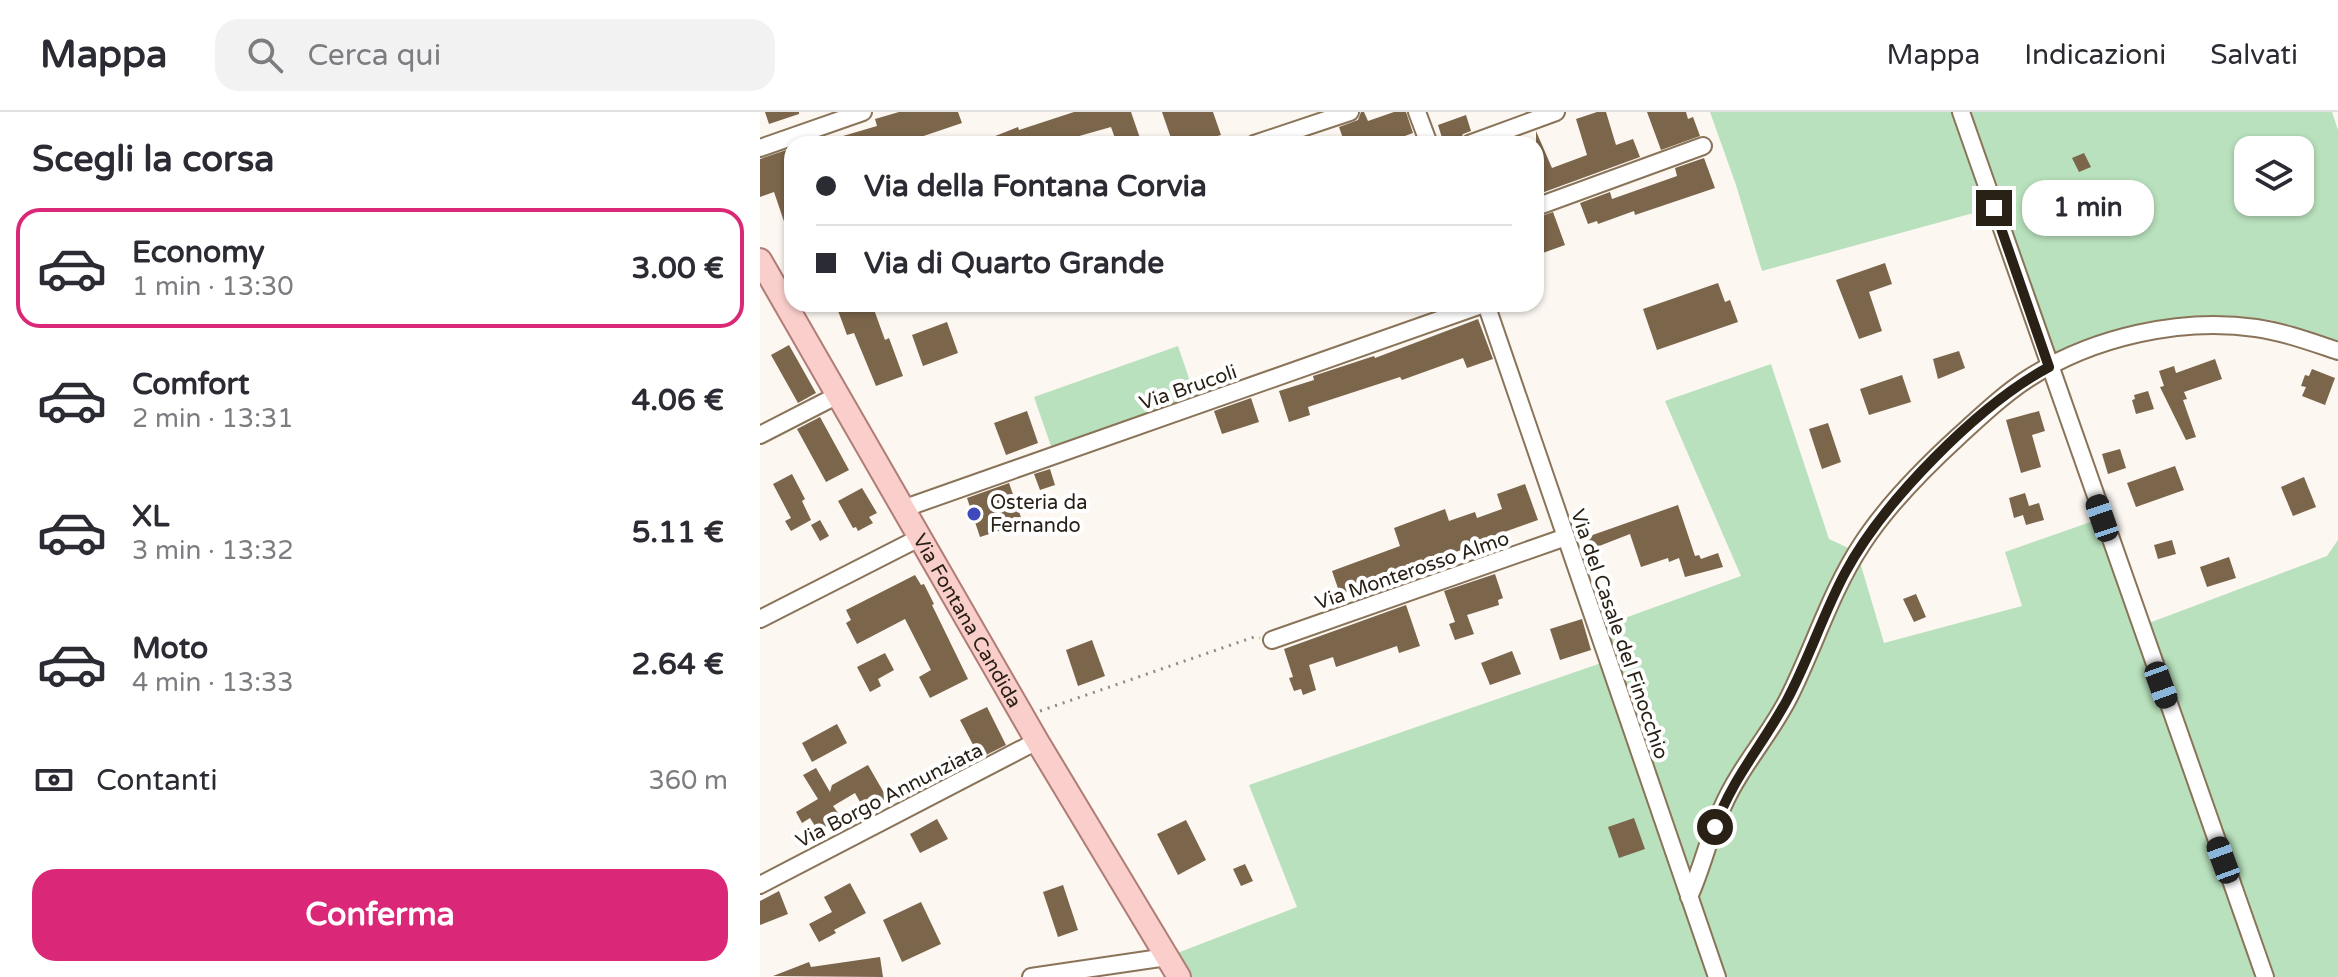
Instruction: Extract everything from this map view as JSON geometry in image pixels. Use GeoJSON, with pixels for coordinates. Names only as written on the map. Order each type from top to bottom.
{"type":"FeatureCollection","features":[{"type":"Feature","properties":{"kind":"main road","name":"Via Fontana Candida"},"geometry":{"type":"LineString","coordinates":[[760,260],[784,294]]}},
{"type":"Feature","properties":{"kind":"main road","name":"Via Fontana Candida"},"geometry":{"type":"LineString","coordinates":[[795,312],[1037,741],[1179,977]]}},
{"type":"Feature","properties":{"kind":"street"},"geometry":{"type":"LineString","coordinates":[[794,136],[863,112]]}},
{"type":"Feature","properties":{"kind":"street"},"geometry":{"type":"LineString","coordinates":[[1278,136],[1350,112]]}},
{"type":"Feature","properties":{"kind":"street"},"geometry":{"type":"LineString","coordinates":[[1417,112],[1426,136]]}},
{"type":"Feature","properties":{"kind":"street"},"geometry":{"type":"LineString","coordinates":[[1491,136],[1556,112]]}},
{"type":"Feature","properties":{"kind":"street"},"geometry":{"type":"LineString","coordinates":[[1961,112],[2265,977]]}},
{"type":"Feature","properties":{"kind":"street"},"geometry":{"type":"LineString","coordinates":[[760,148],[784,140]]}},
{"type":"Feature","properties":{"kind":"street"},"geometry":{"type":"LineString","coordinates":[[1544,204],[1703,146]]}},
{"type":"Feature","properties":{"kind":"street","name":"Via Brucoli"},"geometry":{"type":"LineString","coordinates":[[905,508],[1462,312]]}},
{"type":"Feature","properties":{"kind":"street","name":"Via del Casale del Finocchio"},"geometry":{"type":"LineString","coordinates":[[1488,312],[1717,977]]}},
{"type":"Feature","properties":{"kind":"street"},"geometry":{"type":"LineString","coordinates":[[1689,897],[1726,798],[1786,702],[1842,580],[1869,534],[1912,482],[2000,400],[2049,367],[2131,336],[2163,330],[2206,326],[2262,329],[2338,351]]}},
{"type":"Feature","properties":{"kind":"street"},"geometry":{"type":"LineString","coordinates":[[760,435],[840,394]]}},
{"type":"Feature","properties":{"kind":"street"},"geometry":{"type":"LineString","coordinates":[[760,619],[921,537]]}},
{"type":"Feature","properties":{"kind":"street","name":"Via Monterosso Almo"},"geometry":{"type":"LineString","coordinates":[[1272,640],[1566,537]]}},
{"type":"Feature","properties":{"kind":"street","name":"Via Borgo Annunziata"},"geometry":{"type":"LineString","coordinates":[[760,885],[1037,741]]}},
{"type":"Feature","properties":{"kind":"street"},"geometry":{"type":"LineString","coordinates":[[1031,977],[1167,957]]}},
{"type":"Feature","properties":{"kind":"path"},"geometry":{"type":"LineString","coordinates":[[1024,717],[1254,637],[1272,640]]}},
{"type":"Feature","properties":{"kind":"green space"},"geometry":{"type":"Polygon","coordinates":[[[1710,112],[1954,112],[1988,209],[1762,271],[1710,112]]]}},
{"type":"Feature","properties":{"kind":"green space"},"geometry":{"type":"Polygon","coordinates":[[[1968,112],[2332,112],[2338,130],[2338,342],[2272,320],[2233,317],[2143,323],[2060,355],[2053,354],[1968,112]]]}},
{"type":"Feature","properties":{"kind":"green space"},"geometry":{"type":"Polygon","coordinates":[[[1178,346],[1196,399],[1052,449],[1034,397],[1178,346]]]}},
{"type":"Feature","properties":{"kind":"green space"},"geometry":{"type":"Polygon","coordinates":[[[1771,364],[1829,539],[1857,552],[1884,643],[2022,606],[2005,552],[2102,518],[2141,626],[2327,556],[2338,540],[2338,977],[1179,977],[1167,957],[1297,907],[1249,785],[1607,661],[1597,628],[1741,576],[1665,401],[1771,364]]]}},
{"type":"Feature","properties":{"kind":"building"},"geometry":{"type":"Polygon","coordinates":[[[765,112],[799,112],[799,114],[769,124],[765,112]]]}},
{"type":"Feature","properties":{"kind":"building"},"geometry":{"type":"Polygon","coordinates":[[[899,112],[958,112],[962,123],[924,136],[843,136],[877,126],[875,119],[899,112]]]}},
{"type":"Feature","properties":{"kind":"building"},"geometry":{"type":"Polygon","coordinates":[[[1074,112],[1131,112],[1139,136],[1114,136],[1111,127],[1079,136],[995,136],[1018,127],[1019,130],[1074,112]]]}},
{"type":"Feature","properties":{"kind":"building"},"geometry":{"type":"Polygon","coordinates":[[[1162,112],[1213,112],[1221,135],[1217,136],[1170,136],[1162,112]]]}},
{"type":"Feature","properties":{"kind":"building"},"geometry":{"type":"Polygon","coordinates":[[[1361,112],[1368,121],[1394,112],[1406,112],[1413,133],[1405,136],[1342,136],[1339,127],[1358,120],[1361,112]]]}},
{"type":"Feature","properties":{"kind":"building"},"geometry":{"type":"Polygon","coordinates":[[[1606,112],[1616,145],[1633,139],[1640,157],[1544,192],[1544,150],[1552,168],[1587,155],[1576,119],[1606,112]]]}},
{"type":"Feature","properties":{"kind":"building"},"geometry":{"type":"Polygon","coordinates":[[[1647,112],[1686,112],[1688,119],[1693,117],[1700,136],[1661,150],[1647,112]]]}},
{"type":"Feature","properties":{"kind":"building"},"geometry":{"type":"Polygon","coordinates":[[[1466,115],[1471,131],[1462,136],[1441,136],[1438,125],[1466,115]]]}},
{"type":"Feature","properties":{"kind":"building"},"geometry":{"type":"Polygon","coordinates":[[[784,151],[784,221],[774,192],[760,197],[760,159],[784,151]]]}},
{"type":"Feature","properties":{"kind":"building"},"geometry":{"type":"Polygon","coordinates":[[[2084,153],[2091,167],[2079,172],[2072,158],[2084,153]]]}},
{"type":"Feature","properties":{"kind":"building"},"geometry":{"type":"Polygon","coordinates":[[[1704,158],[1715,188],[1635,215],[1634,211],[1598,224],[1597,221],[1588,224],[1580,203],[1610,192],[1612,199],[1677,176],[1675,168],[1704,158]]]}},
{"type":"Feature","properties":{"kind":"building"},"geometry":{"type":"Polygon","coordinates":[[[1553,212],[1565,245],[1544,253],[1544,215],[1553,212]]]}},
{"type":"Feature","properties":{"kind":"building"},"geometry":{"type":"Polygon","coordinates":[[[1885,263],[1892,284],[1869,292],[1882,331],[1859,339],[1836,280],[1885,263]]]}},
{"type":"Feature","properties":{"kind":"building"},"geometry":{"type":"Polygon","coordinates":[[[1718,283],[1725,302],[1730,300],[1738,322],[1657,350],[1643,309],[1718,283]]]}},
{"type":"Feature","properties":{"kind":"building"},"geometry":{"type":"Polygon","coordinates":[[[838,312],[875,312],[885,340],[889,338],[903,376],[876,386],[854,333],[847,335],[838,312]]]}},
{"type":"Feature","properties":{"kind":"building"},"geometry":{"type":"Polygon","coordinates":[[[1478,319],[1493,359],[1467,368],[1463,358],[1402,380],[1400,377],[1308,407],[1310,415],[1289,422],[1279,391],[1314,380],[1313,376],[1375,358],[1478,319]]]}},
{"type":"Feature","properties":{"kind":"building"},"geometry":{"type":"Polygon","coordinates":[[[947,322],[958,353],[923,366],[912,335],[947,322]]]}},
{"type":"Feature","properties":{"kind":"building"},"geometry":{"type":"Polygon","coordinates":[[[789,345],[816,393],[798,403],[771,355],[789,345]]]}},
{"type":"Feature","properties":{"kind":"building"},"geometry":{"type":"Polygon","coordinates":[[[1959,351],[1965,368],[1938,379],[1933,359],[1959,351]]]}},
{"type":"Feature","properties":{"kind":"building"},"geometry":{"type":"Polygon","coordinates":[[[2215,359],[2222,379],[2184,392],[2187,399],[2183,400],[2196,437],[2186,440],[2160,387],[2164,386],[2159,371],[2174,366],[2176,373],[2215,359]]]}},
{"type":"Feature","properties":{"kind":"building"},"geometry":{"type":"Polygon","coordinates":[[[2312,369],[2335,378],[2325,405],[2302,396],[2306,387],[2301,386],[2305,375],[2309,376],[2312,369]]]}},
{"type":"Feature","properties":{"kind":"building"},"geometry":{"type":"Polygon","coordinates":[[[1902,375],[1911,402],[1869,415],[1860,389],[1902,375]]]}},
{"type":"Feature","properties":{"kind":"building"},"geometry":{"type":"Polygon","coordinates":[[[2148,391],[2154,409],[2136,414],[2132,400],[2135,399],[2134,395],[2148,391]]]}},
{"type":"Feature","properties":{"kind":"building"},"geometry":{"type":"Polygon","coordinates":[[[1251,398],[1259,422],[1222,434],[1214,411],[1251,398]]]}},
{"type":"Feature","properties":{"kind":"building"},"geometry":{"type":"Polygon","coordinates":[[[1027,411],[1038,443],[1006,455],[994,423],[1027,411]]]}},
{"type":"Feature","properties":{"kind":"building"},"geometry":{"type":"Polygon","coordinates":[[[2039,411],[2045,431],[2032,435],[2041,467],[2021,473],[2006,420],[2039,411]]]}},
{"type":"Feature","properties":{"kind":"building"},"geometry":{"type":"Polygon","coordinates":[[[820,417],[849,470],[826,482],[797,429],[820,417]]]}},
{"type":"Feature","properties":{"kind":"building"},"geometry":{"type":"Polygon","coordinates":[[[1828,423],[1841,462],[1822,469],[1809,429],[1828,423]]]}},
{"type":"Feature","properties":{"kind":"building"},"geometry":{"type":"Polygon","coordinates":[[[2120,449],[2126,468],[2108,474],[2102,454],[2120,449]]]}},
{"type":"Feature","properties":{"kind":"building"},"geometry":{"type":"Polygon","coordinates":[[[2175,466],[2184,490],[2136,507],[2127,483],[2175,466]]]}},
{"type":"Feature","properties":{"kind":"building"},"geometry":{"type":"Polygon","coordinates":[[[1050,469],[1055,485],[1040,490],[1034,474],[1050,469]]]}},
{"type":"Feature","properties":{"kind":"building"},"geometry":{"type":"Polygon","coordinates":[[[792,474],[805,499],[802,501],[811,520],[791,531],[785,521],[791,518],[773,484],[792,474]]]}},
{"type":"Feature","properties":{"kind":"building"},"geometry":{"type":"Polygon","coordinates":[[[2304,477],[2316,507],[2293,516],[2281,487],[2304,477]]]}},
{"type":"Feature","properties":{"kind":"building"},"geometry":{"type":"Polygon","coordinates":[[[1009,483],[1023,523],[980,537],[967,498],[1009,483]]]}},
{"type":"Feature","properties":{"kind":"building"},"geometry":{"type":"Polygon","coordinates":[[[1525,484],[1538,520],[1493,536],[1494,541],[1475,545],[1340,594],[1332,571],[1400,546],[1394,528],[1445,509],[1449,521],[1475,512],[1477,518],[1502,509],[1497,494],[1525,484]]]}},
{"type":"Feature","properties":{"kind":"building"},"geometry":{"type":"Polygon","coordinates":[[[862,488],[877,513],[869,517],[873,523],[858,531],[856,527],[853,528],[838,501],[862,488]]]}},
{"type":"Feature","properties":{"kind":"building"},"geometry":{"type":"Polygon","coordinates":[[[2025,493],[2029,506],[2039,503],[2044,520],[2026,525],[2023,515],[2014,518],[2009,498],[2025,493]]]}},
{"type":"Feature","properties":{"kind":"building"},"geometry":{"type":"Polygon","coordinates":[[[1678,505],[1695,556],[1699,555],[1701,559],[1718,553],[1723,567],[1685,577],[1679,558],[1669,562],[1668,558],[1641,567],[1630,534],[1589,550],[1584,538],[1678,505]]]}},
{"type":"Feature","properties":{"kind":"building"},"geometry":{"type":"Polygon","coordinates":[[[820,520],[829,536],[820,541],[811,525],[820,520]]]}},
{"type":"Feature","properties":{"kind":"building"},"geometry":{"type":"Polygon","coordinates":[[[2172,540],[2176,554],[2158,559],[2154,545],[2172,540]]]}},
{"type":"Feature","properties":{"kind":"building"},"geometry":{"type":"Polygon","coordinates":[[[2229,557],[2236,578],[2207,587],[2200,567],[2229,557]]]}},
{"type":"Feature","properties":{"kind":"building"},"geometry":{"type":"Polygon","coordinates":[[[1495,574],[1503,598],[1498,600],[1499,605],[1467,615],[1474,634],[1455,640],[1449,624],[1455,622],[1444,591],[1495,574]]]}},
{"type":"Feature","properties":{"kind":"building"},"geometry":{"type":"Polygon","coordinates":[[[915,575],[921,585],[924,584],[968,679],[930,698],[919,677],[931,670],[905,619],[857,644],[846,623],[851,620],[846,610],[915,575]]]}},
{"type":"Feature","properties":{"kind":"building"},"geometry":{"type":"Polygon","coordinates":[[[1916,594],[1926,617],[1914,622],[1903,599],[1916,594]]]}},
{"type":"Feature","properties":{"kind":"building"},"geometry":{"type":"Polygon","coordinates":[[[1406,605],[1420,646],[1399,653],[1397,646],[1336,667],[1333,657],[1309,665],[1316,690],[1303,695],[1301,689],[1294,691],[1284,649],[1406,605]]]}},
{"type":"Feature","properties":{"kind":"building"},"geometry":{"type":"Polygon","coordinates":[[[1582,619],[1591,650],[1560,660],[1550,629],[1582,619]]]}},
{"type":"Feature","properties":{"kind":"building"},"geometry":{"type":"Polygon","coordinates":[[[1092,640],[1105,676],[1078,686],[1066,650],[1092,640]]]}},
{"type":"Feature","properties":{"kind":"building"},"geometry":{"type":"Polygon","coordinates":[[[1512,651],[1521,674],[1490,685],[1481,663],[1512,651]]]}},
{"type":"Feature","properties":{"kind":"building"},"geometry":{"type":"Polygon","coordinates":[[[885,653],[894,670],[878,679],[881,686],[870,692],[857,667],[885,653]]]}},
{"type":"Feature","properties":{"kind":"building"},"geometry":{"type":"Polygon","coordinates":[[[987,707],[1006,745],[980,758],[960,720],[987,707]]]}},
{"type":"Feature","properties":{"kind":"building"},"geometry":{"type":"Polygon","coordinates":[[[837,724],[847,743],[812,762],[802,743],[837,724]]]}},
{"type":"Feature","properties":{"kind":"building"},"geometry":{"type":"Polygon","coordinates":[[[868,765],[887,798],[865,811],[855,793],[833,806],[841,817],[818,831],[810,818],[802,823],[796,812],[818,799],[803,775],[816,768],[830,792],[832,785],[868,765]]]}},
{"type":"Feature","properties":{"kind":"building"},"geometry":{"type":"Polygon","coordinates":[[[1634,818],[1645,849],[1619,858],[1608,827],[1634,818]]]}},
{"type":"Feature","properties":{"kind":"building"},"geometry":{"type":"Polygon","coordinates":[[[937,819],[948,839],[920,853],[910,834],[937,819]]]}},
{"type":"Feature","properties":{"kind":"building"},"geometry":{"type":"Polygon","coordinates":[[[1186,820],[1206,860],[1178,875],[1157,834],[1186,820]]]}},
{"type":"Feature","properties":{"kind":"building"},"geometry":{"type":"Polygon","coordinates":[[[1245,864],[1253,881],[1241,886],[1233,869],[1245,864]]]}},
{"type":"Feature","properties":{"kind":"building"},"geometry":{"type":"Polygon","coordinates":[[[850,883],[866,913],[819,942],[809,924],[832,912],[824,897],[850,883]]]}},
{"type":"Feature","properties":{"kind":"building"},"geometry":{"type":"Polygon","coordinates":[[[1063,885],[1078,930],[1058,937],[1043,892],[1063,885]]]}},
{"type":"Feature","properties":{"kind":"building"},"geometry":{"type":"Polygon","coordinates":[[[779,891],[788,914],[760,925],[760,901],[779,891]]]}},
{"type":"Feature","properties":{"kind":"building"},"geometry":{"type":"Polygon","coordinates":[[[921,902],[941,944],[902,962],[883,920],[921,902]]]}},
{"type":"Feature","properties":{"kind":"building"},"geometry":{"type":"Polygon","coordinates":[[[880,957],[883,977],[773,976],[809,962],[811,967],[880,957]]]}},
{"type":"Feature","properties":{"kind":"place","name":"Osteria da Fernando"},"geometry":{"type":"Point","coordinates":[974,514]}},
{"type":"Feature","properties":{"kind":"route"},"geometry":{"type":"LineString","coordinates":[[1715,827],[1726,798],[1786,702],[1842,580],[1869,534],[1931,462],[2000,400],[2049,367],[1994,208]]}}]}
